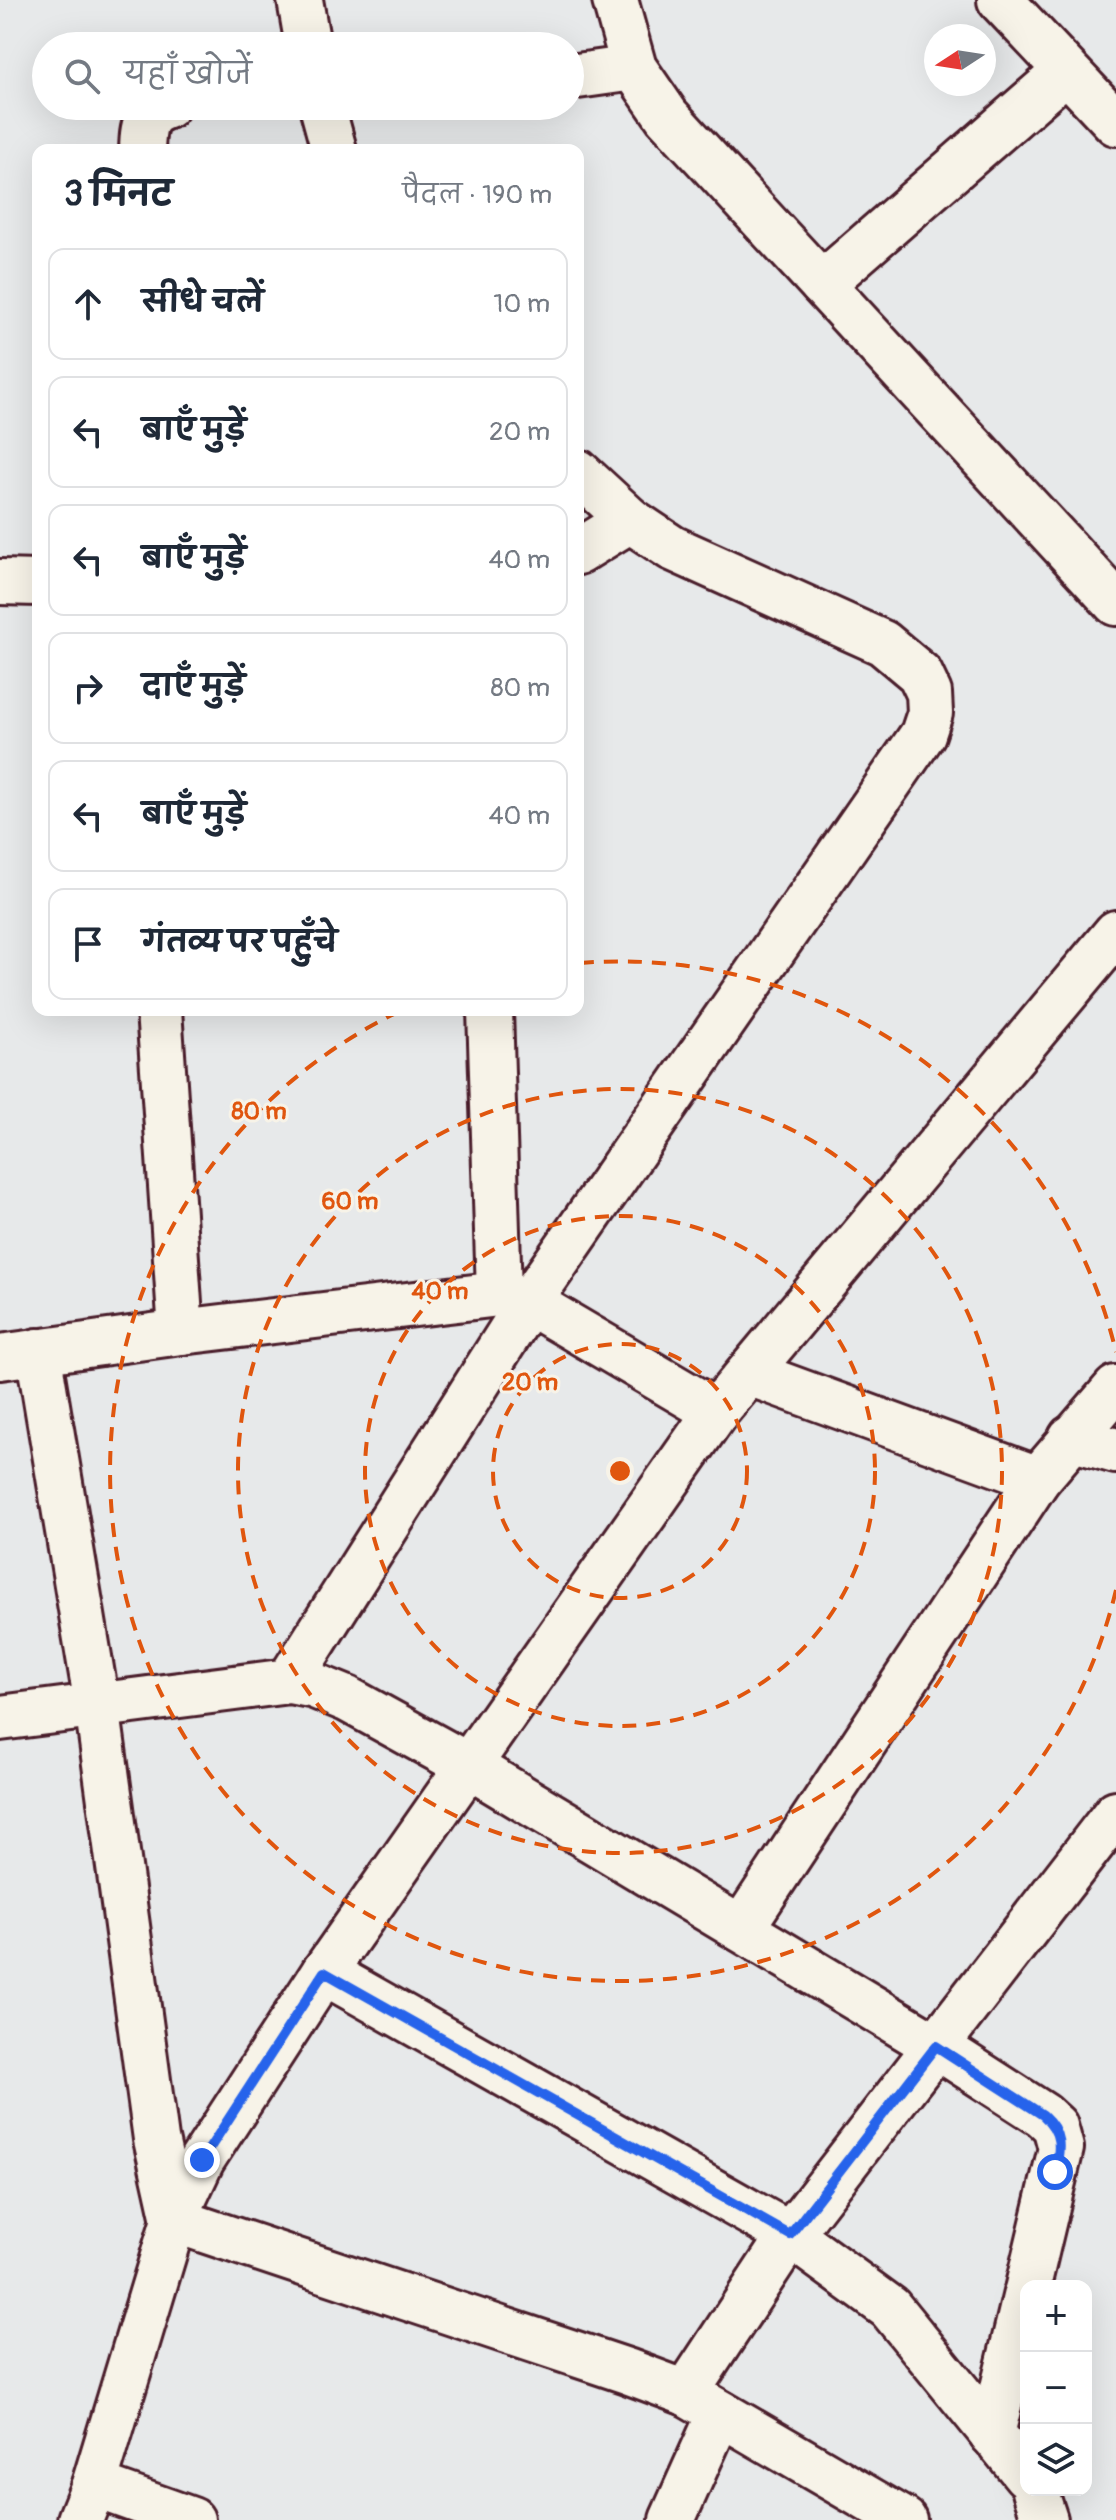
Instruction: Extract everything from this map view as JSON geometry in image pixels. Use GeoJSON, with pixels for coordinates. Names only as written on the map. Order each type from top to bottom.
{"type":"FeatureCollection","features":[{"type":"Feature","properties":{"kind":"street"},"geometry":{"type":"LineString","coordinates":[[300,0],[306,32]]}},
{"type":"Feature","properties":{"kind":"street"},"geometry":{"type":"LineString","coordinates":[[615,0],[634,68],[667,116],[1116,603]]}},
{"type":"Feature","properties":{"kind":"street"},"geometry":{"type":"LineString","coordinates":[[1000,0],[1116,123]]}},
{"type":"Feature","properties":{"kind":"street"},"geometry":{"type":"LineString","coordinates":[[584,75],[634,68]]}},
{"type":"Feature","properties":{"kind":"street"},"geometry":{"type":"LineString","coordinates":[[822,284],[1066,71]]}},
{"type":"Feature","properties":{"kind":"street"},"geometry":{"type":"LineString","coordinates":[[142,144],[148,120]]}},
{"type":"Feature","properties":{"kind":"street"},"geometry":{"type":"LineString","coordinates":[[326,120],[332,144]]}},
{"type":"Feature","properties":{"kind":"street"},"geometry":{"type":"LineString","coordinates":[[289,1681],[514,1298],[923,734],[930,713],[929,693],[920,674],[883,643],[672,548],[630,520],[584,478]]}},
{"type":"Feature","properties":{"kind":"street"},"geometry":{"type":"LineString","coordinates":[[584,548],[630,520]]}},
{"type":"Feature","properties":{"kind":"street"},"geometry":{"type":"LineString","coordinates":[[0,582],[32,583]]}},
{"type":"Feature","properties":{"kind":"street"},"geometry":{"type":"LineString","coordinates":[[192,2520],[87,2502],[174,2220],[202,2160],[324,1972],[716,1412],[1116,933]]}},
{"type":"Feature","properties":{"kind":"street"},"geometry":{"type":"LineString","coordinates":[[159,1016],[181,1332]]}},
{"type":"Feature","properties":{"kind":"street"},"geometry":{"type":"LineString","coordinates":[[490,1016],[514,1298]]}},
{"type":"Feature","properties":{"kind":"street"},"geometry":{"type":"LineString","coordinates":[[174,2220],[156,2139],[97,1705],[19,1354],[181,1332],[514,1298],[716,1412]]}},
{"type":"Feature","properties":{"kind":"street"},"geometry":{"type":"LineString","coordinates":[[749,1373],[1038,1479]]}},
{"type":"Feature","properties":{"kind":"street"},"geometry":{"type":"LineString","coordinates":[[741,1929],[1038,1479],[1116,1388]]}},
{"type":"Feature","properties":{"kind":"street"},"geometry":{"type":"LineString","coordinates":[[1071,1438],[1116,1451]]}},
{"type":"Feature","properties":{"kind":"street"},"geometry":{"type":"LineString","coordinates":[[0,1718],[289,1681],[315,1686],[347,1699],[469,1766],[936,2046],[1043,2115],[1055,2126],[1061,2148],[1029,2280]]}},
{"type":"Feature","properties":{"kind":"street"},"geometry":{"type":"LineString","coordinates":[[672,2520],[703,2403],[790,2235],[1116,1813]]}},
{"type":"Feature","properties":{"kind":"street"},"geometry":{"type":"LineString","coordinates":[[324,1972],[790,2235],[890,2308],[1020,2468]]}},
{"type":"Feature","properties":{"kind":"street"},"geometry":{"type":"LineString","coordinates":[[174,2220],[627,2371],[703,2403],[904,2520]]}},
{"type":"Feature","properties":{"kind":"street"},"geometry":{"type":"LineString","coordinates":[[992,2434],[1020,2318]]}},
{"type":"Feature","properties":{"kind":"street"},"geometry":{"type":"LineString","coordinates":[[1037,2496],[1045,2520]]}},
{"type":"Feature","properties":{"kind":"route"},"geometry":{"type":"LineString","coordinates":[[202,2160],[324,1972],[790,2235],[936,2046],[1043,2115],[1055,2126],[1061,2148],[1055,2172]]}}]}
